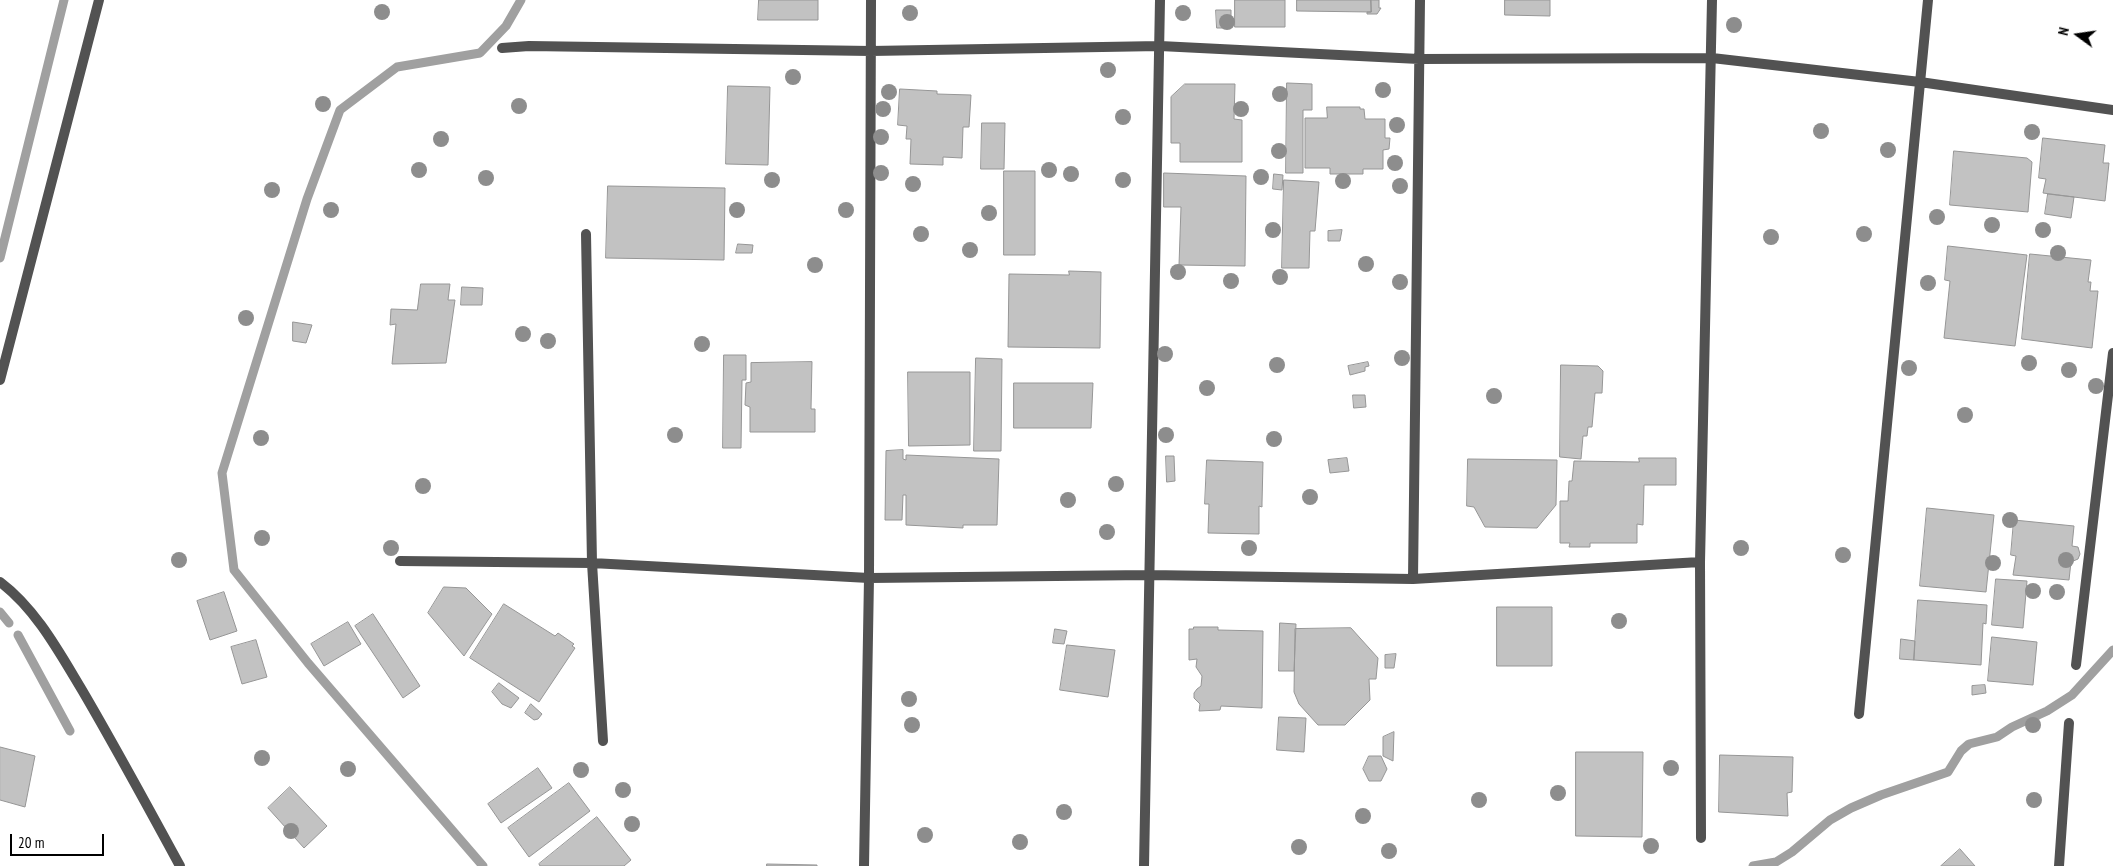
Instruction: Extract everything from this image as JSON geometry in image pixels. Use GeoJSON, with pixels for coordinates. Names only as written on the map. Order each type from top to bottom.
{"type":"FeatureCollection","features":[{"type":"Feature","properties":{"kind":"street"},"geometry":{"type":"LineString","coordinates":[[0,380],[99,0]]}},
{"type":"Feature","properties":{"kind":"street"},"geometry":{"type":"LineString","coordinates":[[864,866],[869,578],[871,0]]}},
{"type":"Feature","properties":{"kind":"street"},"geometry":{"type":"LineString","coordinates":[[1144,866],[1160,0]]}},
{"type":"Feature","properties":{"kind":"street"},"geometry":{"type":"LineString","coordinates":[[1414,579],[1420,0]]}},
{"type":"Feature","properties":{"kind":"street"},"geometry":{"type":"LineString","coordinates":[[1701,838],[1700,562],[1712,0]]}},
{"type":"Feature","properties":{"kind":"street"},"geometry":{"type":"LineString","coordinates":[[1859,714],[1928,0]]}},
{"type":"Feature","properties":{"kind":"street"},"geometry":{"type":"LineString","coordinates":[[502,48],[529,46],[871,51],[1160,46],[1419,59],[1712,58],[1920,82],[2113,110]]}},
{"type":"Feature","properties":{"kind":"street"},"geometry":{"type":"LineString","coordinates":[[586,234],[592,564],[603,741]]}},
{"type":"Feature","properties":{"kind":"street"},"geometry":{"type":"LineString","coordinates":[[2076,665],[2113,353]]}},
{"type":"Feature","properties":{"kind":"street"},"geometry":{"type":"LineString","coordinates":[[400,561],[592,564],[869,578],[1149,575],[1414,579],[1700,562]]}},
{"type":"Feature","properties":{"kind":"street"},"geometry":{"type":"LineString","coordinates":[[0,582],[12,590],[53,641],[114,744],[180,866]]}},
{"type":"Feature","properties":{"kind":"street"},"geometry":{"type":"LineString","coordinates":[[2060,866],[2069,723]]}},
{"type":"Feature","properties":{"kind":"building"},"geometry":{"type":"Polygon","coordinates":[[[759,0],[818,0],[818,20],[758,20],[759,0]]]}},
{"type":"Feature","properties":{"kind":"building"},"geometry":{"type":"Polygon","coordinates":[[[1235,0],[1285,0],[1285,27],[1235,27],[1235,0]]]}},
{"type":"Feature","properties":{"kind":"building"},"geometry":{"type":"Polygon","coordinates":[[[1297,0],[1371,0],[1371,12],[1297,11],[1297,0]]]}},
{"type":"Feature","properties":{"kind":"building"},"geometry":{"type":"Polygon","coordinates":[[[1371,0],[1379,0],[1379,8],[1381,8],[1377,14],[1367,14],[1367,12],[1371,12],[1371,0]]]}},
{"type":"Feature","properties":{"kind":"building"},"geometry":{"type":"Polygon","coordinates":[[[1505,0],[1550,0],[1550,16],[1505,15],[1505,0]]]}},
{"type":"Feature","properties":{"kind":"building"},"geometry":{"type":"Polygon","coordinates":[[[1216,10],[1231,10],[1231,22],[1228,22],[1228,28],[1217,28],[1216,10]]]}},
{"type":"Feature","properties":{"kind":"building"},"geometry":{"type":"Polygon","coordinates":[[[1287,83],[1312,84],[1312,110],[1303,110],[1303,173],[1286,173],[1287,83]]]}},
{"type":"Feature","properties":{"kind":"building"},"geometry":{"type":"Polygon","coordinates":[[[1185,84],[1235,84],[1234,119],[1242,120],[1242,162],[1180,162],[1180,143],[1171,143],[1171,97],[1185,84]]]}},
{"type":"Feature","properties":{"kind":"building"},"geometry":{"type":"Polygon","coordinates":[[[728,86],[770,87],[768,165],[726,164],[728,86]]]}},
{"type":"Feature","properties":{"kind":"building"},"geometry":{"type":"Polygon","coordinates":[[[900,89],[937,91],[937,94],[971,95],[969,127],[963,127],[962,158],[943,157],[943,165],[910,164],[911,139],[906,139],[907,126],[898,125],[900,89]]]}},
{"type":"Feature","properties":{"kind":"building"},"geometry":{"type":"Polygon","coordinates":[[[1327,107],[1360,107],[1360,109],[1364,109],[1365,119],[1385,119],[1385,138],[1390,138],[1389,149],[1383,150],[1383,169],[1363,169],[1363,174],[1330,174],[1330,168],[1305,168],[1305,118],[1327,118],[1327,107]]]}},
{"type":"Feature","properties":{"kind":"building"},"geometry":{"type":"Polygon","coordinates":[[[982,123],[1005,123],[1004,169],[981,169],[982,123]]]}},
{"type":"Feature","properties":{"kind":"building"},"geometry":{"type":"Polygon","coordinates":[[[2043,138],[2105,145],[2103,163],[2109,163],[2105,201],[2043,193],[2046,179],[2039,178],[2043,138]]]}},
{"type":"Feature","properties":{"kind":"building"},"geometry":{"type":"Polygon","coordinates":[[[1954,151],[2027,158],[2032,162],[2028,212],[1950,205],[1954,151]]]}},
{"type":"Feature","properties":{"kind":"building"},"geometry":{"type":"Polygon","coordinates":[[[1004,171],[1035,171],[1035,255],[1004,255],[1004,171]]]}},
{"type":"Feature","properties":{"kind":"building"},"geometry":{"type":"Polygon","coordinates":[[[1164,173],[1246,176],[1245,266],[1179,265],[1181,207],[1164,207],[1164,173]]]}},
{"type":"Feature","properties":{"kind":"building"},"geometry":{"type":"Polygon","coordinates":[[[1274,174],[1283,175],[1282,190],[1273,189],[1274,174]]]}},
{"type":"Feature","properties":{"kind":"building"},"geometry":{"type":"Polygon","coordinates":[[[1284,180],[1319,182],[1315,231],[1310,231],[1309,268],[1282,268],[1284,180]]]}},
{"type":"Feature","properties":{"kind":"building"},"geometry":{"type":"Polygon","coordinates":[[[608,186],[725,188],[724,260],[606,258],[608,186]]]}},
{"type":"Feature","properties":{"kind":"building"},"geometry":{"type":"Polygon","coordinates":[[[2048,194],[2074,197],[2071,218],[2045,214],[2048,194]]]}},
{"type":"Feature","properties":{"kind":"building"},"geometry":{"type":"Polygon","coordinates":[[[1342,230],[1340,241],[1328,241],[1328,231],[1342,230]]]}},
{"type":"Feature","properties":{"kind":"building"},"geometry":{"type":"Polygon","coordinates":[[[738,244],[753,245],[752,253],[736,253],[738,244]]]}},
{"type":"Feature","properties":{"kind":"building"},"geometry":{"type":"Polygon","coordinates":[[[1948,246],[2027,255],[2015,346],[1944,338],[1950,281],[1945,280],[1948,246]]]}},
{"type":"Feature","properties":{"kind":"building"},"geometry":{"type":"Polygon","coordinates":[[[2030,254],[2091,260],[2088,282],[2091,282],[2090,291],[2098,291],[2092,348],[2022,339],[2030,254]]]}},
{"type":"Feature","properties":{"kind":"building"},"geometry":{"type":"Polygon","coordinates":[[[1069,271],[1101,272],[1100,348],[1008,347],[1009,274],[1069,275],[1069,271]]]}},
{"type":"Feature","properties":{"kind":"building"},"geometry":{"type":"Polygon","coordinates":[[[421,284],[450,284],[448,300],[455,300],[446,363],[392,364],[396,324],[390,325],[391,309],[417,310],[421,284]]]}},
{"type":"Feature","properties":{"kind":"building"},"geometry":{"type":"Polygon","coordinates":[[[462,287],[483,288],[482,305],[461,305],[462,287]]]}},
{"type":"Feature","properties":{"kind":"building"},"geometry":{"type":"Polygon","coordinates":[[[293,322],[312,325],[306,343],[293,341],[293,322]]]}},
{"type":"Feature","properties":{"kind":"building"},"geometry":{"type":"Polygon","coordinates":[[[724,355],[746,355],[746,380],[742,380],[741,448],[723,448],[724,355]]]}},
{"type":"Feature","properties":{"kind":"building"},"geometry":{"type":"Polygon","coordinates":[[[976,358],[1002,359],[1001,451],[974,451],[976,358]]]}},
{"type":"Feature","properties":{"kind":"building"},"geometry":{"type":"Polygon","coordinates":[[[812,362],[811,409],[815,409],[815,432],[750,432],[750,407],[745,405],[746,383],[751,382],[751,363],[812,362]]]}},
{"type":"Feature","properties":{"kind":"building"},"geometry":{"type":"Polygon","coordinates":[[[1368,362],[1369,366],[1365,367],[1365,371],[1350,375],[1348,366],[1368,362]]]}},
{"type":"Feature","properties":{"kind":"building"},"geometry":{"type":"Polygon","coordinates":[[[1561,365],[1598,366],[1603,371],[1602,393],[1595,393],[1592,427],[1588,427],[1587,436],[1583,436],[1581,459],[1560,457],[1561,365]]]}},
{"type":"Feature","properties":{"kind":"building"},"geometry":{"type":"Polygon","coordinates":[[[908,372],[970,372],[970,445],[909,446],[908,372]]]}},
{"type":"Feature","properties":{"kind":"building"},"geometry":{"type":"Polygon","coordinates":[[[1014,383],[1093,383],[1091,428],[1014,428],[1014,383]]]}},
{"type":"Feature","properties":{"kind":"building"},"geometry":{"type":"Polygon","coordinates":[[[1353,395],[1365,395],[1366,407],[1354,408],[1353,395]]]}},
{"type":"Feature","properties":{"kind":"building"},"geometry":{"type":"Polygon","coordinates":[[[903,450],[903,459],[906,460],[906,455],[999,459],[997,525],[963,525],[963,528],[906,525],[906,495],[903,495],[902,520],[885,520],[886,451],[903,450]]]}},
{"type":"Feature","properties":{"kind":"building"},"geometry":{"type":"Polygon","coordinates":[[[1166,456],[1174,456],[1175,481],[1167,482],[1166,456]]]}},
{"type":"Feature","properties":{"kind":"building"},"geometry":{"type":"Polygon","coordinates":[[[1347,458],[1349,471],[1330,473],[1328,460],[1347,458]]]}},
{"type":"Feature","properties":{"kind":"building"},"geometry":{"type":"Polygon","coordinates":[[[1639,458],[1676,458],[1676,485],[1644,485],[1643,525],[1637,524],[1637,543],[1590,543],[1590,547],[1569,547],[1570,543],[1560,543],[1560,501],[1568,501],[1569,481],[1572,481],[1574,461],[1639,462],[1639,458]]]}},
{"type":"Feature","properties":{"kind":"building"},"geometry":{"type":"Polygon","coordinates":[[[1468,459],[1557,460],[1556,505],[1537,528],[1485,527],[1474,507],[1467,506],[1468,459]]]}},
{"type":"Feature","properties":{"kind":"building"},"geometry":{"type":"Polygon","coordinates":[[[1207,460],[1263,462],[1262,507],[1259,506],[1259,534],[1208,533],[1209,504],[1205,504],[1207,460]]]}},
{"type":"Feature","properties":{"kind":"building"},"geometry":{"type":"Polygon","coordinates":[[[1927,508],[1994,515],[1986,592],[1920,586],[1927,508]]]}},
{"type":"Feature","properties":{"kind":"building"},"geometry":{"type":"Polygon","coordinates":[[[2014,520],[2074,526],[2072,546],[2078,547],[2080,554],[2078,559],[2071,562],[2069,580],[2013,575],[2016,556],[2011,555],[2014,520]]]}},
{"type":"Feature","properties":{"kind":"building"},"geometry":{"type":"Polygon","coordinates":[[[1996,579],[2027,581],[2023,628],[1992,625],[1996,579]]]}},
{"type":"Feature","properties":{"kind":"building"},"geometry":{"type":"Polygon","coordinates":[[[444,587],[466,588],[492,614],[464,656],[428,613],[444,587]]]}},
{"type":"Feature","properties":{"kind":"building"},"geometry":{"type":"Polygon","coordinates":[[[224,592],[237,631],[210,640],[197,601],[224,592]]]}},
{"type":"Feature","properties":{"kind":"building"},"geometry":{"type":"Polygon","coordinates":[[[1918,600],[1987,605],[1986,624],[1983,623],[1981,665],[1914,660],[1918,600]]]}},
{"type":"Feature","properties":{"kind":"building"},"geometry":{"type":"Polygon","coordinates":[[[504,604],[555,636],[558,633],[574,644],[572,646],[575,648],[539,702],[470,658],[504,604]]]}},
{"type":"Feature","properties":{"kind":"building"},"geometry":{"type":"Polygon","coordinates":[[[1497,607],[1552,607],[1552,666],[1497,666],[1497,607]]]}},
{"type":"Feature","properties":{"kind":"building"},"geometry":{"type":"Polygon","coordinates":[[[373,614],[420,686],[403,698],[355,626],[373,614]]]}},
{"type":"Feature","properties":{"kind":"building"},"geometry":{"type":"Polygon","coordinates":[[[348,622],[361,644],[324,666],[311,644],[348,622]]]}},
{"type":"Feature","properties":{"kind":"building"},"geometry":{"type":"Polygon","coordinates":[[[1280,623],[1296,624],[1294,671],[1279,671],[1280,623]]]}},
{"type":"Feature","properties":{"kind":"building"},"geometry":{"type":"Polygon","coordinates":[[[1194,627],[1218,627],[1218,630],[1263,631],[1262,708],[1221,706],[1220,710],[1199,711],[1200,704],[1194,698],[1194,693],[1201,686],[1202,676],[1196,667],[1197,659],[1189,660],[1189,629],[1194,627]]]}},
{"type":"Feature","properties":{"kind":"building"},"geometry":{"type":"Polygon","coordinates":[[[1351,628],[1378,658],[1376,679],[1369,679],[1370,700],[1345,725],[1318,725],[1299,704],[1294,692],[1295,629],[1351,628]]]}},
{"type":"Feature","properties":{"kind":"building"},"geometry":{"type":"Polygon","coordinates":[[[1055,629],[1067,631],[1064,644],[1053,643],[1055,629]]]}},
{"type":"Feature","properties":{"kind":"building"},"geometry":{"type":"Polygon","coordinates":[[[1992,637],[2037,642],[2033,685],[1988,681],[1992,637]]]}},
{"type":"Feature","properties":{"kind":"building"},"geometry":{"type":"Polygon","coordinates":[[[1901,639],[1915,641],[1914,660],[1900,659],[1901,639]]]}},
{"type":"Feature","properties":{"kind":"building"},"geometry":{"type":"Polygon","coordinates":[[[256,640],[267,677],[242,684],[231,647],[256,640]]]}},
{"type":"Feature","properties":{"kind":"building"},"geometry":{"type":"Polygon","coordinates":[[[1067,645],[1115,650],[1108,697],[1060,690],[1067,645]]]}},
{"type":"Feature","properties":{"kind":"building"},"geometry":{"type":"Polygon","coordinates":[[[1396,654],[1394,668],[1385,668],[1385,655],[1396,654]]]}},
{"type":"Feature","properties":{"kind":"building"},"geometry":{"type":"Polygon","coordinates":[[[499,683],[519,698],[511,708],[502,704],[492,692],[499,683]]]}},
{"type":"Feature","properties":{"kind":"building"},"geometry":{"type":"Polygon","coordinates":[[[1985,685],[1986,693],[1972,695],[1972,686],[1985,685]]]}},
{"type":"Feature","properties":{"kind":"building"},"geometry":{"type":"Polygon","coordinates":[[[531,704],[542,714],[538,719],[534,720],[525,713],[531,704]]]}},
{"type":"Feature","properties":{"kind":"building"},"geometry":{"type":"Polygon","coordinates":[[[1279,717],[1306,718],[1304,752],[1277,750],[1279,717]]]}},
{"type":"Feature","properties":{"kind":"building"},"geometry":{"type":"Polygon","coordinates":[[[1394,732],[1393,761],[1383,756],[1383,737],[1394,732]]]}},
{"type":"Feature","properties":{"kind":"building"},"geometry":{"type":"Polygon","coordinates":[[[0,747],[35,756],[25,807],[0,800],[0,747]]]}},
{"type":"Feature","properties":{"kind":"building"},"geometry":{"type":"Polygon","coordinates":[[[1576,752],[1643,752],[1642,837],[1576,836],[1576,752]]]}},
{"type":"Feature","properties":{"kind":"building"},"geometry":{"type":"Polygon","coordinates":[[[1720,755],[1793,757],[1792,792],[1787,793],[1788,816],[1719,812],[1720,755]]]}},
{"type":"Feature","properties":{"kind":"building"},"geometry":{"type":"Polygon","coordinates":[[[1369,756],[1381,756],[1387,769],[1381,781],[1369,781],[1363,769],[1369,756]]]}},
{"type":"Feature","properties":{"kind":"building"},"geometry":{"type":"Polygon","coordinates":[[[538,768],[552,788],[501,823],[488,804],[538,768]]]}},
{"type":"Feature","properties":{"kind":"building"},"geometry":{"type":"Polygon","coordinates":[[[569,783],[590,811],[529,857],[508,828],[569,783]]]}},
{"type":"Feature","properties":{"kind":"building"},"geometry":{"type":"Polygon","coordinates":[[[290,787],[327,826],[304,848],[268,808],[290,787]]]}},
{"type":"Feature","properties":{"kind":"building"},"geometry":{"type":"Polygon","coordinates":[[[597,817],[631,860],[624,866],[540,866],[539,864],[597,817]]]}},
{"type":"Feature","properties":{"kind":"building"},"geometry":{"type":"Polygon","coordinates":[[[1960,849],[1975,866],[1941,866],[1960,849]]]}},
{"type":"Feature","properties":{"kind":"building"},"geometry":{"type":"Polygon","coordinates":[[[767,864],[817,865],[817,866],[767,866],[767,864]]]}},
{"type":"Feature","properties":{"kind":"waterway"},"geometry":{"type":"LineString","coordinates":[[0,258],[64,0]]}},
{"type":"Feature","properties":{"kind":"waterway"},"geometry":{"type":"LineString","coordinates":[[483,866],[308,663],[234,570],[222,473],[307,199],[340,110],[397,67],[480,53],[506,26],[521,0]]}},
{"type":"Feature","properties":{"kind":"waterway"},"geometry":{"type":"LineString","coordinates":[[0,612],[9,623]]}},
{"type":"Feature","properties":{"kind":"waterway"},"geometry":{"type":"LineString","coordinates":[[18,635],[70,731]]}},
{"type":"Feature","properties":{"kind":"waterway"},"geometry":{"type":"LineString","coordinates":[[1753,866],[1776,862],[1792,852],[1830,820],[1851,808],[1881,795],[1948,772],[1961,751],[1969,744],[1997,737],[2012,727],[2047,711],[2072,695],[2113,650]]}}]}
